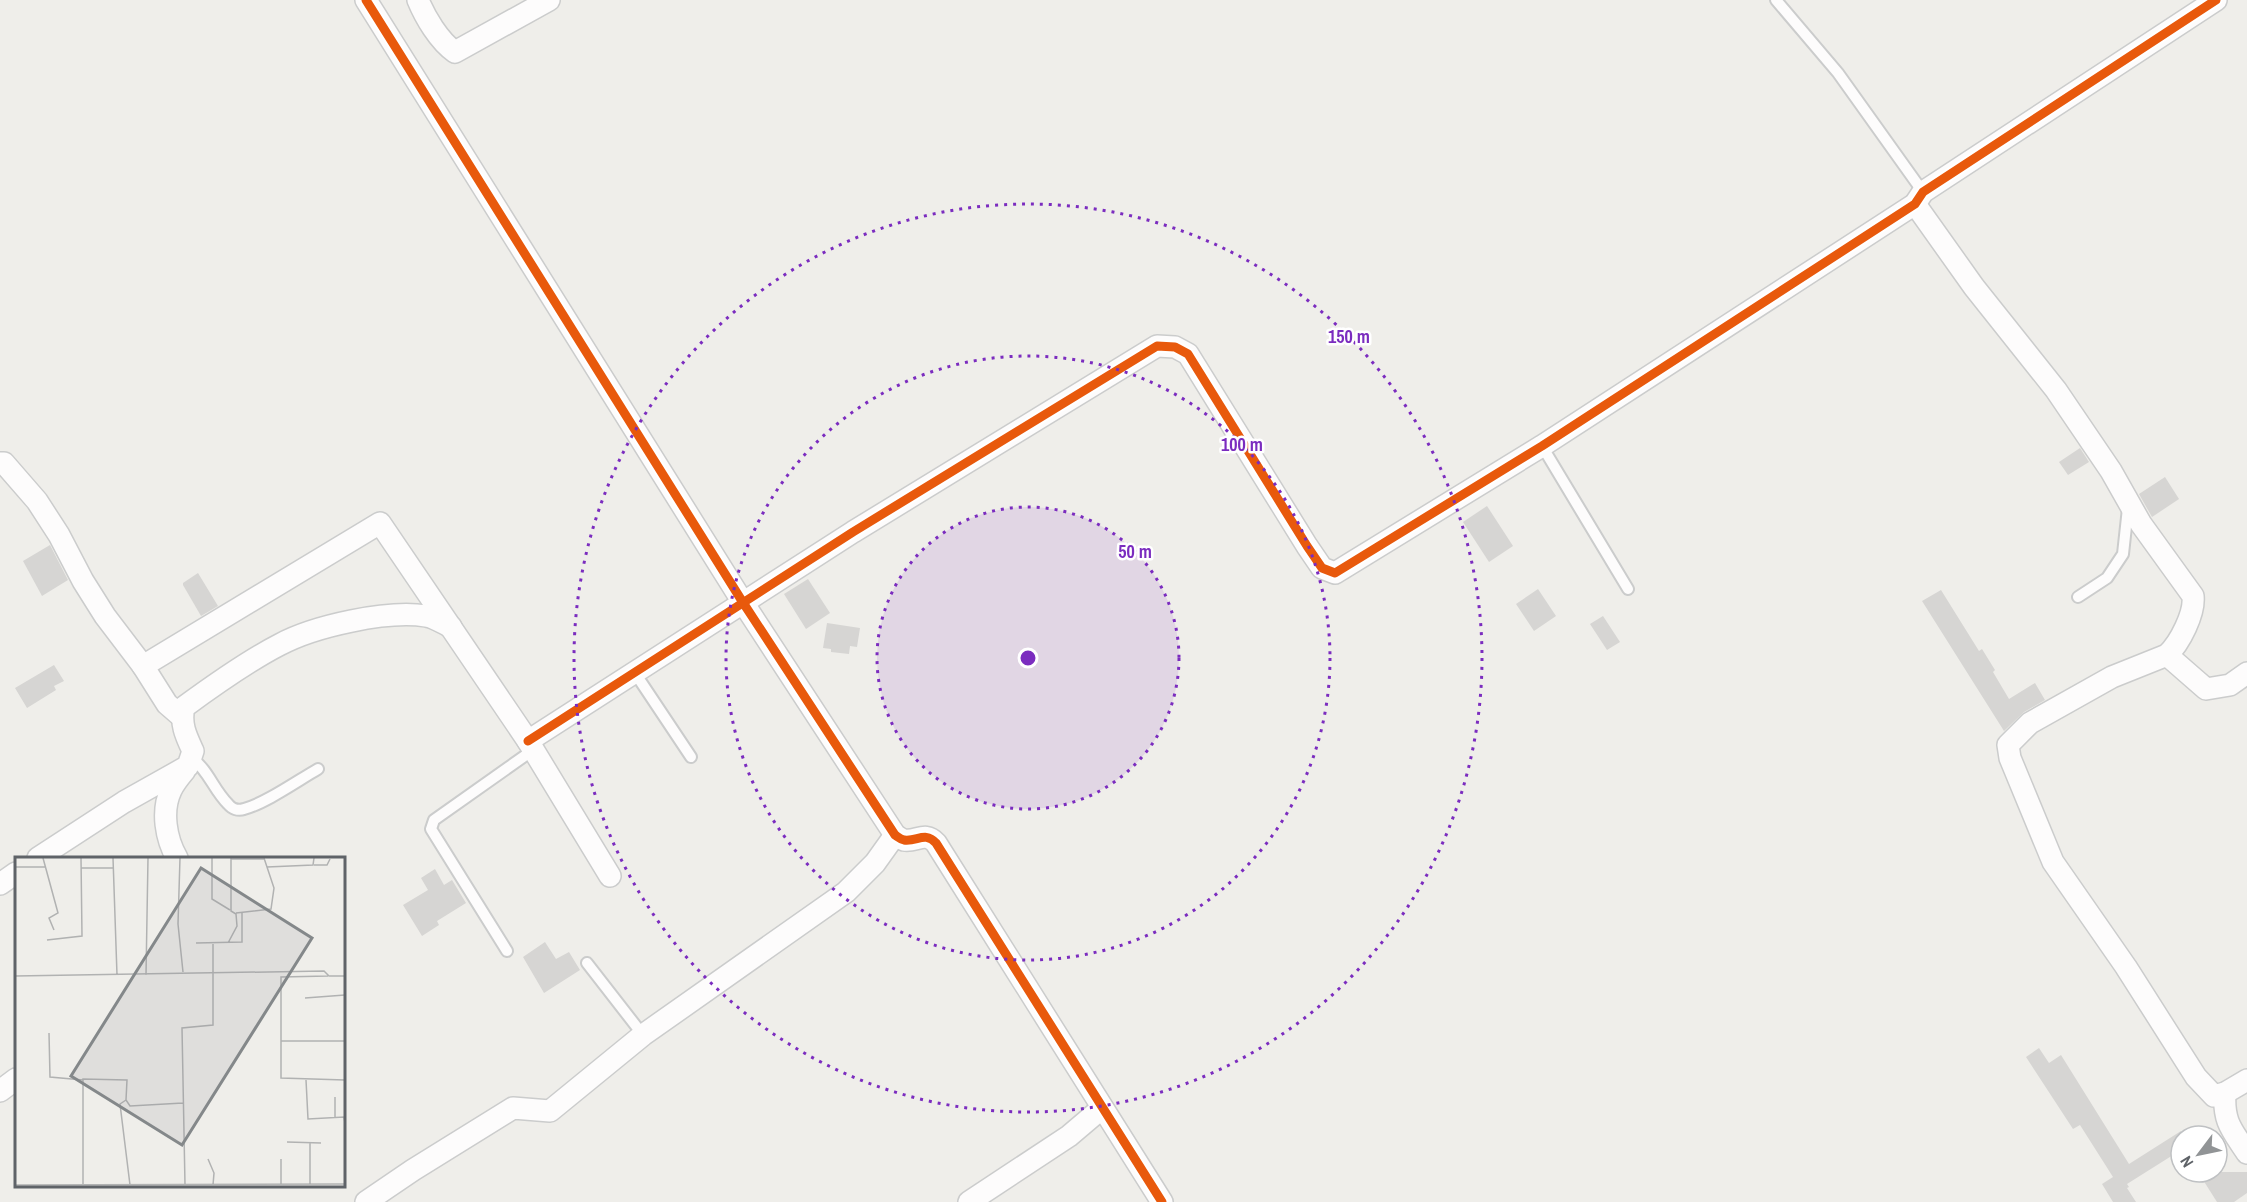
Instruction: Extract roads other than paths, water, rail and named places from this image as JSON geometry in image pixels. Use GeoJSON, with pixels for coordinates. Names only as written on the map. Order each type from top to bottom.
{"type":"FeatureCollection","features":[{"type":"Feature","properties":{"kind":"street"},"geometry":{"type":"LineString","coordinates":[[366,0],[742,602],[908,837]]}},
{"type":"Feature","properties":{"kind":"street"},"geometry":{"type":"LineString","coordinates":[[418,0],[422,11],[448,48],[455,52],[549,0]]}},
{"type":"Feature","properties":{"kind":"street"},"geometry":{"type":"LineString","coordinates":[[531,746],[742,602],[1157,346],[1175,347],[1188,354],[1307,546],[1322,568],[1335,573],[1542,446],[2216,0]]}},
{"type":"Feature","properties":{"kind":"street"},"geometry":{"type":"LineString","coordinates":[[1919,198],[1974,287],[2056,390],[2124,493],[2141,524],[2193,596],[2194,608],[2174,648],[2167,655],[2112,677],[2030,723],[2008,745],[2010,758],[2053,862],[2126,968],[2196,1077],[2214,1096],[2225,1094],[2247,1080]]}},
{"type":"Feature","properties":{"kind":"street"},"geometry":{"type":"LineString","coordinates":[[0,463],[4,463],[37,501],[105,616],[143,666],[167,704],[182,717]]}},
{"type":"Feature","properties":{"kind":"street"},"geometry":{"type":"LineString","coordinates":[[143,666],[380,522],[531,746],[610,876]]}},
{"type":"Feature","properties":{"kind":"street"},"geometry":{"type":"LineString","coordinates":[[176,857],[169,844],[166,814],[171,790],[189,762],[193,751],[184,732],[183,707],[280,644],[334,625],[397,615],[428,616],[452,627]]}},
{"type":"Feature","properties":{"kind":"street"},"geometry":{"type":"LineString","coordinates":[[2167,655],[2206,689],[2230,685],[2247,673]]}},
{"type":"Feature","properties":{"kind":"street"},"geometry":{"type":"LineString","coordinates":[[40,857],[189,762]]}},
{"type":"Feature","properties":{"kind":"street"},"geometry":{"type":"LineString","coordinates":[[366,1202],[513,1108],[550,1111],[643,1035],[846,892],[875,863],[908,837],[932,838],[936,843],[1162,1202]]}},
{"type":"Feature","properties":{"kind":"street"},"geometry":{"type":"LineString","coordinates":[[0,884],[15,874]]}},
{"type":"Feature","properties":{"kind":"street"},"geometry":{"type":"LineString","coordinates":[[0,1091],[15,1080]]}},
{"type":"Feature","properties":{"kind":"street"},"geometry":{"type":"LineString","coordinates":[[2225,1094],[2226,1120],[2247,1153]]}},
{"type":"Feature","properties":{"kind":"street"},"geometry":{"type":"LineString","coordinates":[[969,1202],[1069,1136],[1102,1107]]}},
{"type":"Feature","properties":{"kind":"lane"},"geometry":{"type":"LineString","coordinates":[[1776,0],[1838,73],[1919,198]]}},
{"type":"Feature","properties":{"kind":"lane"},"geometry":{"type":"LineString","coordinates":[[1542,446],[1628,589]]}},
{"type":"Feature","properties":{"kind":"lane"},"geometry":{"type":"LineString","coordinates":[[2078,597],[2107,578],[2123,554],[2128,511],[2124,493]]}},
{"type":"Feature","properties":{"kind":"lane"},"geometry":{"type":"LineString","coordinates":[[635,673],[691,757]]}},
{"type":"Feature","properties":{"kind":"lane"},"geometry":{"type":"LineString","coordinates":[[507,951],[431,829],[434,820],[531,746]]}},
{"type":"Feature","properties":{"kind":"lane"},"geometry":{"type":"LineString","coordinates":[[189,762],[203,766],[226,803],[233,809],[243,810],[318,769]]}},
{"type":"Feature","properties":{"kind":"lane"},"geometry":{"type":"LineString","coordinates":[[587,963],[643,1035]]}}]}
